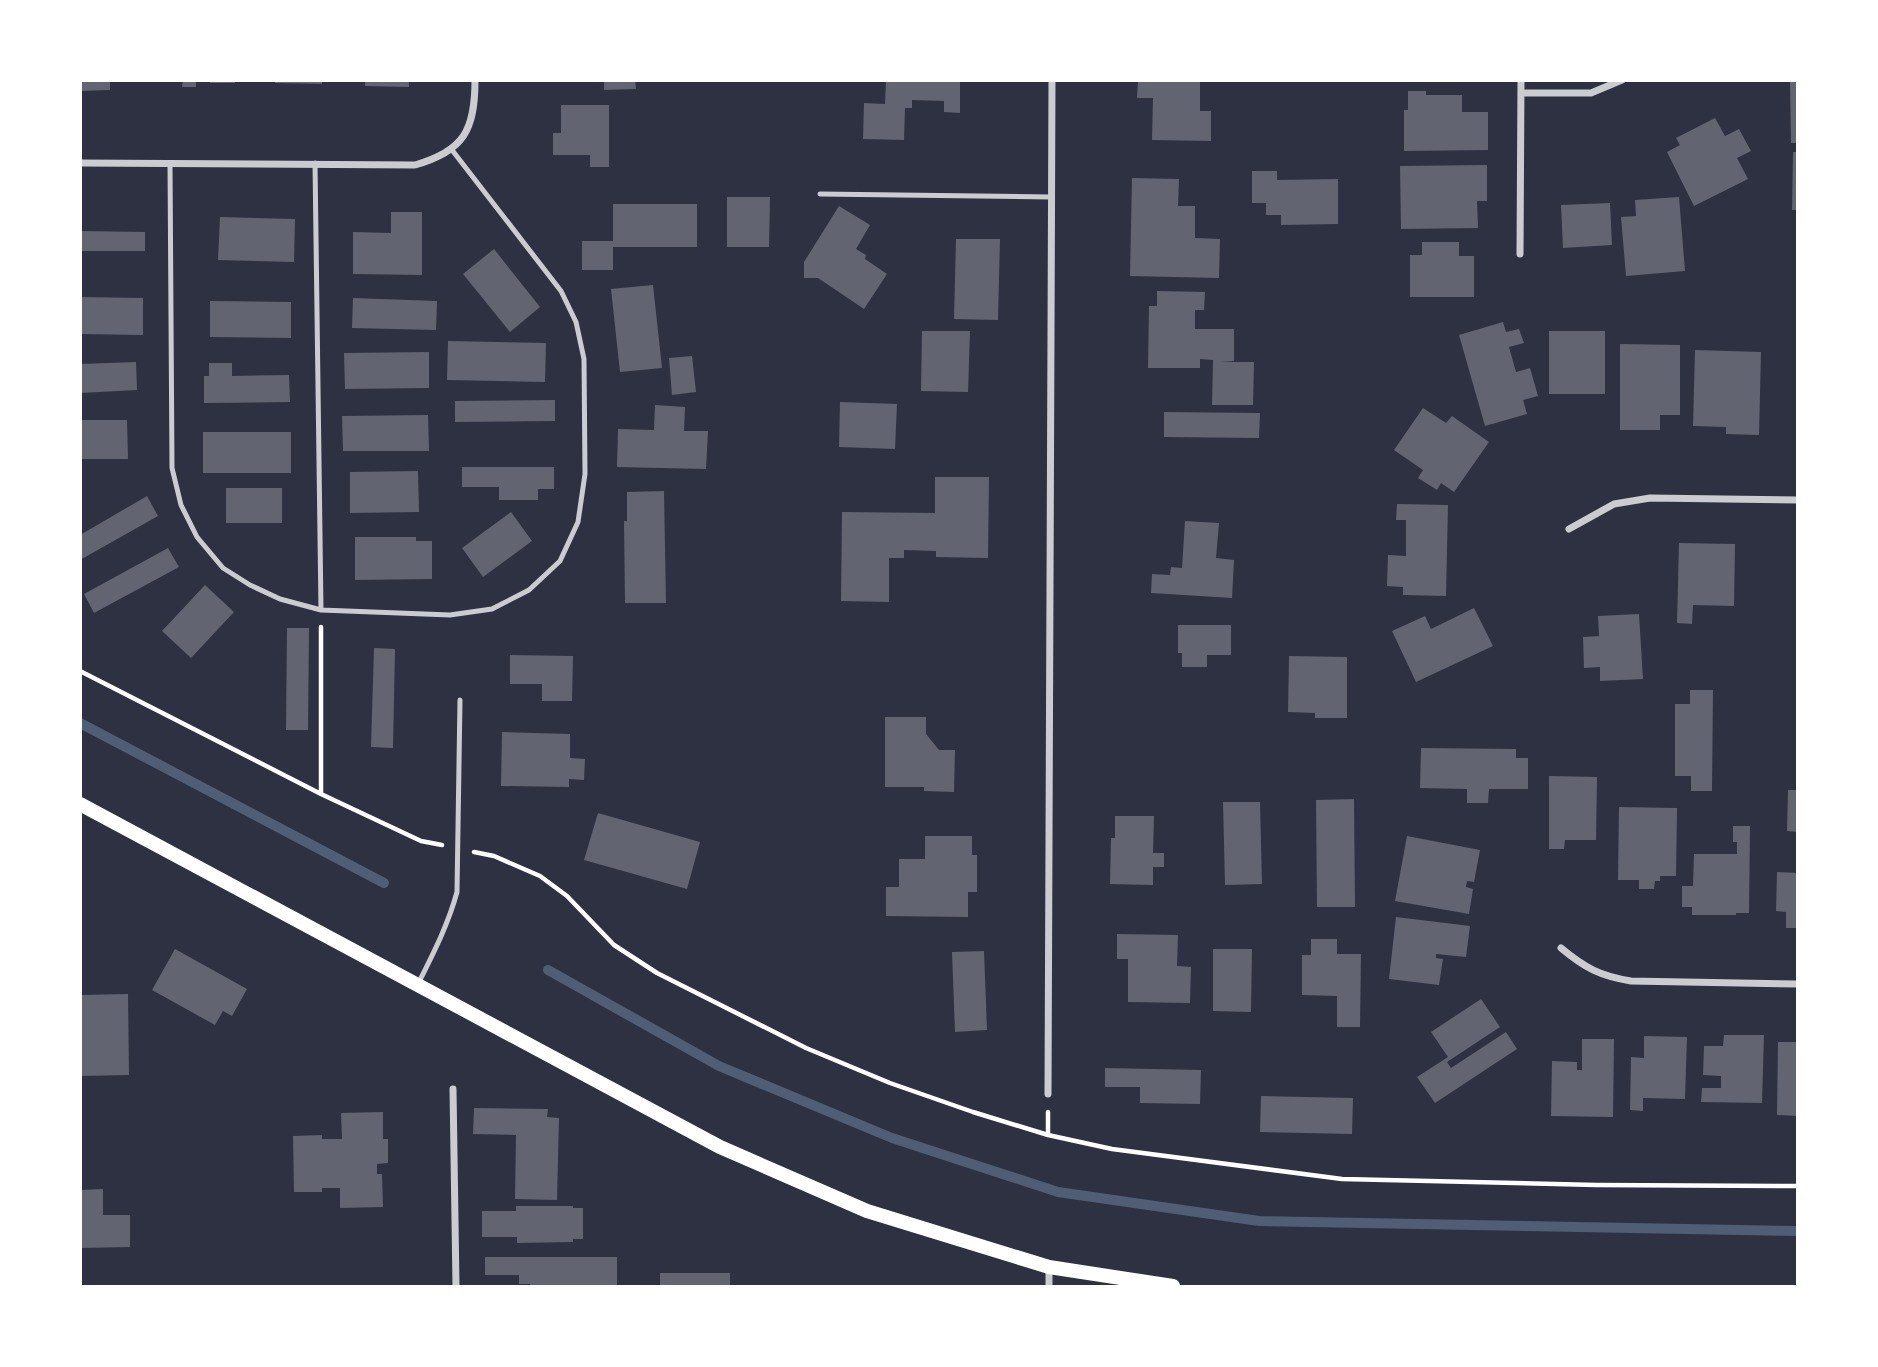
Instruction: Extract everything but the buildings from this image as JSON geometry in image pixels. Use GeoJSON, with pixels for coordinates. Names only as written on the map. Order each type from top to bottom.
{"type":"FeatureCollection","features":[{"type":"Feature","properties":{"kind":"main road"},"geometry":{"type":"LineString","coordinates":[[80,804],[720,1147],[867,1210],[1049,1267],[1173,1286]]}},
{"type":"Feature","properties":{"kind":"street"},"geometry":{"type":"LineString","coordinates":[[80,163],[415,165],[436,159],[452,150],[471,127],[475,80]]}},
{"type":"Feature","properties":{"kind":"street"},"geometry":{"type":"LineString","coordinates":[[1048,1094],[1052,80]]}},
{"type":"Feature","properties":{"kind":"street"},"geometry":{"type":"LineString","coordinates":[[1520,254],[1521,80]]}},
{"type":"Feature","properties":{"kind":"street"},"geometry":{"type":"LineString","coordinates":[[1521,93],[1591,93],[1622,80]]}},
{"type":"Feature","properties":{"kind":"street"},"geometry":{"type":"LineString","coordinates":[[1569,529],[1615,504],[1650,498],[1797,500]]}},
{"type":"Feature","properties":{"kind":"street"},"geometry":{"type":"LineString","coordinates":[[1562,948],[1583,966],[1606,977],[1631,981],[1797,984]]}},
{"type":"Feature","properties":{"kind":"street"},"geometry":{"type":"LineString","coordinates":[[453,1089],[456,1286]]}},
{"type":"Feature","properties":{"kind":"street"},"geometry":{"type":"LineString","coordinates":[[1049,1267],[1049,1286]]}},
{"type":"Feature","properties":{"kind":"lane"},"geometry":{"type":"LineString","coordinates":[[170,163],[172,468],[181,505],[197,537],[223,568],[250,586],[280,599],[321,610],[450,615],[492,609],[529,590],[559,561],[578,522],[585,474],[584,359],[576,322],[561,291],[452,150]]}},
{"type":"Feature","properties":{"kind":"lane"},"geometry":{"type":"LineString","coordinates":[[315,163],[321,610]]}},
{"type":"Feature","properties":{"kind":"lane"},"geometry":{"type":"LineString","coordinates":[[820,194],[1051,197]]}},
{"type":"Feature","properties":{"kind":"lane"},"geometry":{"type":"LineString","coordinates":[[418,984],[452,912],[457,892],[460,700]]}},
{"type":"Feature","properties":{"kind":"path"},"geometry":{"type":"LineString","coordinates":[[321,610],[321,794]]}},
{"type":"Feature","properties":{"kind":"path"},"geometry":{"type":"LineString","coordinates":[[80,671],[321,794],[421,841],[494,856],[540,876],[566,896],[614,945],[657,973],[806,1048],[890,1083],[1048,1135],[1138,1153],[1342,1179],[1797,1186]]}},
{"type":"Feature","properties":{"kind":"waterway"},"geometry":{"type":"LineString","coordinates":[[80,723],[384,883]]}},
{"type":"Feature","properties":{"kind":"waterway"},"geometry":{"type":"LineString","coordinates":[[548,970],[719,1066],[892,1138],[1058,1192],[1259,1221],[1798,1231]]}}]}
